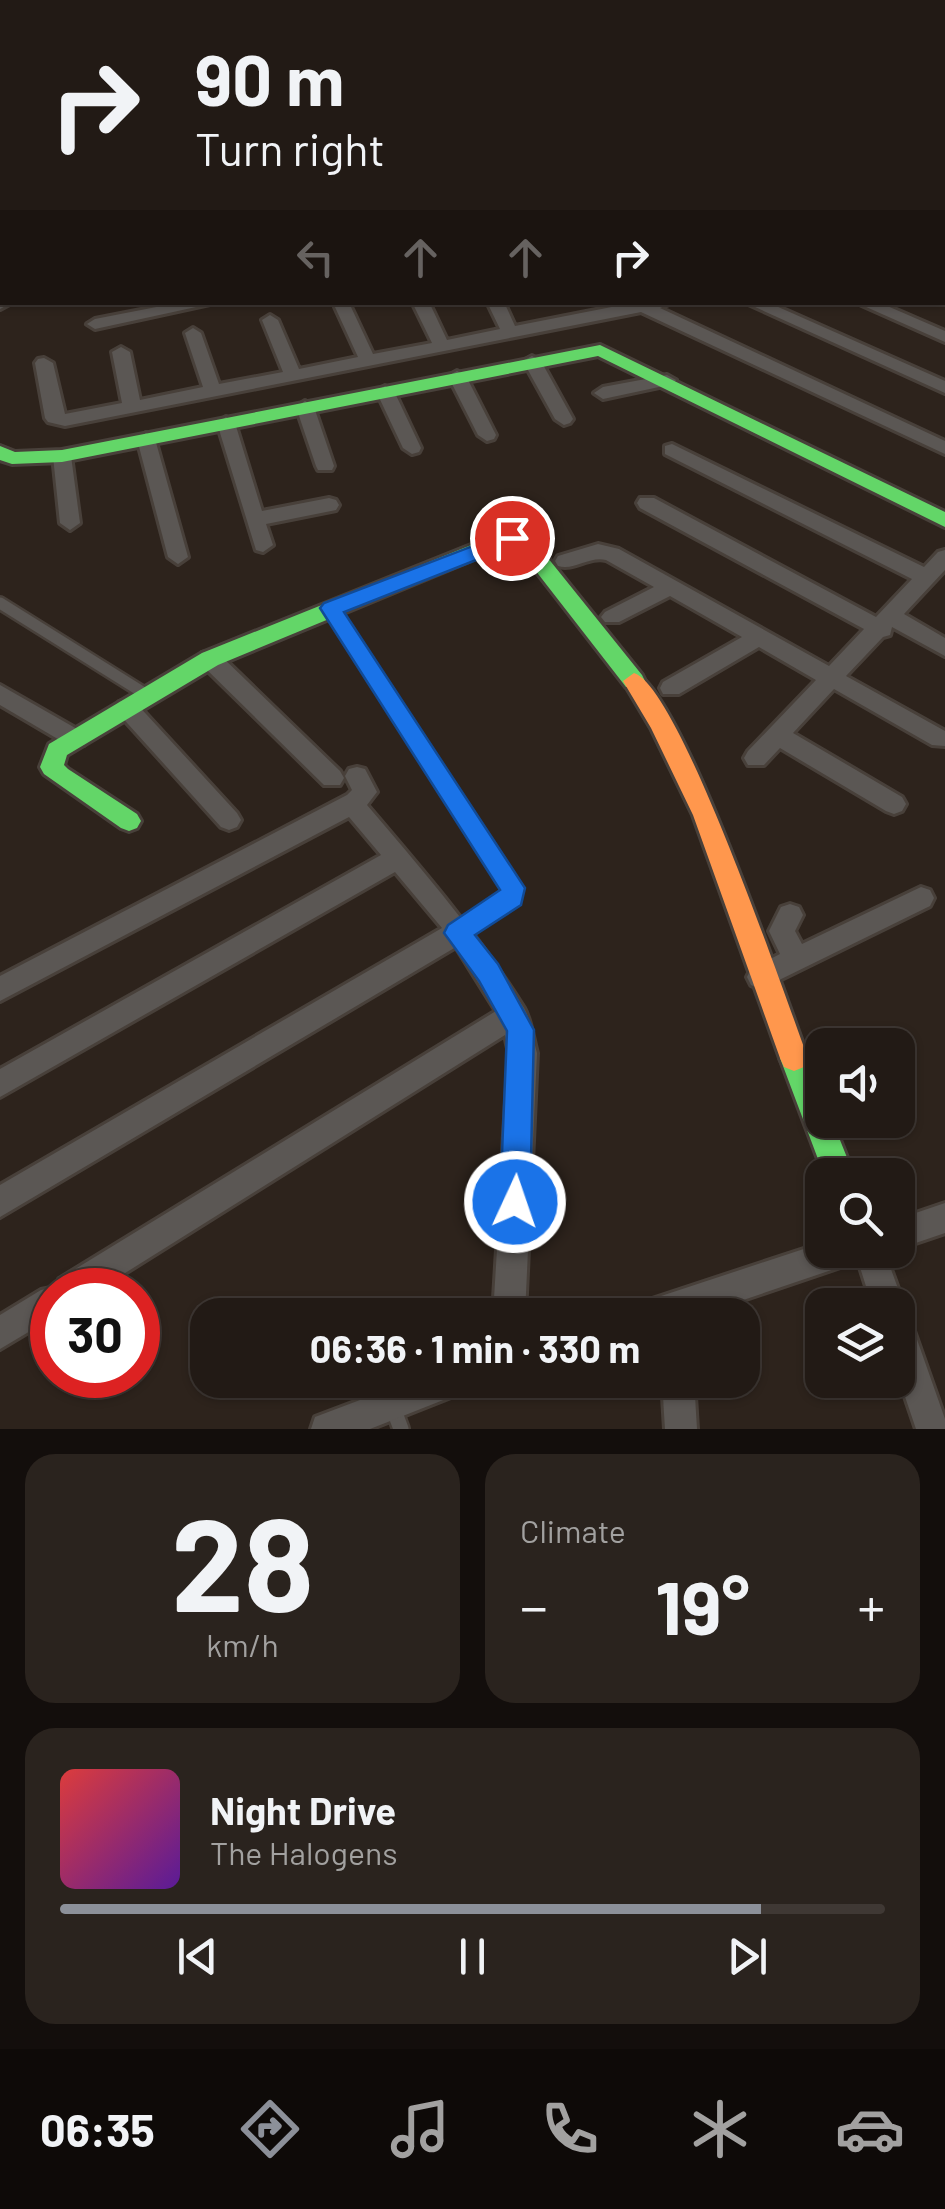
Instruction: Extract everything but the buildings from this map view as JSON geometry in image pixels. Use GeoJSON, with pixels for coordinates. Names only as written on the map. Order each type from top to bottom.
{"type":"FeatureCollection","features":[{"type":"Feature","properties":{"kind":"street"},"geometry":{"type":"LineString","coordinates":[[91,305],[96,332],[200,305]]}},
{"type":"Feature","properties":{"kind":"street"},"geometry":{"type":"LineString","coordinates":[[422,305],[442,346]]}},
{"type":"Feature","properties":{"kind":"street"},"geometry":{"type":"LineString","coordinates":[[496,305],[510,333]]}},
{"type":"Feature","properties":{"kind":"street"},"geometry":{"type":"LineString","coordinates":[[44,363],[56,420],[510,333],[578,311],[643,305]]}},
{"type":"Feature","properties":{"kind":"street"},"geometry":{"type":"LineString","coordinates":[[656,305],[945,448]]}},
{"type":"Feature","properties":{"kind":"street"},"geometry":{"type":"LineString","coordinates":[[759,305],[945,388]]}},
{"type":"Feature","properties":{"kind":"street"},"geometry":{"type":"LineString","coordinates":[[870,305],[945,337]]}},
{"type":"Feature","properties":{"kind":"street"},"geometry":{"type":"LineString","coordinates":[[343,307],[368,361]]}},
{"type":"Feature","properties":{"kind":"street"},"geometry":{"type":"LineString","coordinates":[[270,320],[293,375]]}},
{"type":"Feature","properties":{"kind":"street"},"geometry":{"type":"LineString","coordinates":[[193,334],[213,391]]}},
{"type":"Feature","properties":{"kind":"street"},"geometry":{"type":"LineString","coordinates":[[0,452],[12,458],[62,456],[600,350],[945,520]]}},
{"type":"Feature","properties":{"kind":"street"},"geometry":{"type":"LineString","coordinates":[[121,352],[132,406]]}},
{"type":"Feature","properties":{"kind":"street"},"geometry":{"type":"LineString","coordinates":[[532,361],[564,419]]}},
{"type":"Feature","properties":{"kind":"street"},"geometry":{"type":"LineString","coordinates":[[457,376],[487,435]]}},
{"type":"Feature","properties":{"kind":"street"},"geometry":{"type":"LineString","coordinates":[[603,392],[667,380]]}},
{"type":"Feature","properties":{"kind":"street"},"geometry":{"type":"LineString","coordinates":[[385,391],[412,448]]}},
{"type":"Feature","properties":{"kind":"street"},"geometry":{"type":"LineString","coordinates":[[304,407],[326,466]]}},
{"type":"Feature","properties":{"kind":"street"},"geometry":{"type":"LineString","coordinates":[[226,423],[264,546]]}},
{"type":"Feature","properties":{"kind":"street"},"geometry":{"type":"LineString","coordinates":[[146,438],[178,557]]}},
{"type":"Feature","properties":{"kind":"street"},"geometry":{"type":"LineString","coordinates":[[672,450],[926,577]]}},
{"type":"Feature","properties":{"kind":"street"},"geometry":{"type":"LineString","coordinates":[[62,456],[70,523]]}},
{"type":"Feature","properties":{"kind":"street"},"geometry":{"type":"LineString","coordinates":[[647,503],[886,623],[945,648]]}},
{"type":"Feature","properties":{"kind":"street"},"geometry":{"type":"LineString","coordinates":[[255,519],[329,505]]}},
{"type":"Feature","properties":{"kind":"street"},"geometry":{"type":"LineString","coordinates":[[129,820],[52,767],[56,750],[210,659],[501,540],[524,542],[612,650],[660,720],[699,807],[760,977],[832,1158]]}},
{"type":"Feature","properties":{"kind":"street"},"geometry":{"type":"LineString","coordinates":[[565,561],[604,551],[940,739]]}},
{"type":"Feature","properties":{"kind":"street"},"geometry":{"type":"LineString","coordinates":[[756,758],[945,556]]}},
{"type":"Feature","properties":{"kind":"street"},"geometry":{"type":"LineString","coordinates":[[612,618],[669,588]]}},
{"type":"Feature","properties":{"kind":"street"},"geometry":{"type":"LineString","coordinates":[[670,688],[757,638]]}},
{"type":"Feature","properties":{"kind":"street"},"geometry":{"type":"LineString","coordinates":[[210,659],[332,778]]}},
{"type":"Feature","properties":{"kind":"street"},"geometry":{"type":"LineString","coordinates":[[0,694],[76,739]]}},
{"type":"Feature","properties":{"kind":"street"},"geometry":{"type":"LineString","coordinates":[[137,702],[229,820]]}},
{"type":"Feature","properties":{"kind":"street"},"geometry":{"type":"LineString","coordinates":[[778,736],[894,804]]}},
{"type":"Feature","properties":{"kind":"street"},"geometry":{"type":"LineString","coordinates":[[0,989],[352,804],[365,792],[357,776]]}},
{"type":"Feature","properties":{"kind":"street"},"geometry":{"type":"LineString","coordinates":[[352,804],[457,933],[514,1015],[523,1053],[510,1298]]}},
{"type":"Feature","properties":{"kind":"street"},"geometry":{"type":"LineString","coordinates":[[0,1084],[396,859]]}},
{"type":"Feature","properties":{"kind":"street"},"geometry":{"type":"LineString","coordinates":[[760,977],[921,898]]}},
{"type":"Feature","properties":{"kind":"street"},"geometry":{"type":"LineString","coordinates":[[790,915],[782,931],[796,959]]}},
{"type":"Feature","properties":{"kind":"street"},"geometry":{"type":"LineString","coordinates":[[0,1202],[457,933]]}},
{"type":"Feature","properties":{"kind":"street"},"geometry":{"type":"LineString","coordinates":[[106,1268],[514,1015]]}},
{"type":"Feature","properties":{"kind":"street"},"geometry":{"type":"LineString","coordinates":[[915,1228],[945,1218]]}},
{"type":"Feature","properties":{"kind":"street"},"geometry":{"type":"LineString","coordinates":[[709,1298],[805,1265]]}},
{"type":"Feature","properties":{"kind":"street"},"geometry":{"type":"LineString","coordinates":[[0,1334],[30,1315]]}},
{"type":"Feature","properties":{"kind":"street"},"geometry":{"type":"LineString","coordinates":[[915,1380],[932,1429]]}},
{"type":"Feature","properties":{"kind":"street"},"geometry":{"type":"LineString","coordinates":[[328,1429],[397,1416],[426,1398]]}},
{"type":"Feature","properties":{"kind":"street"},"geometry":{"type":"LineString","coordinates":[[679,1398],[681,1429]]}},
{"type":"Feature","properties":{"kind":"lane"},"geometry":{"type":"LineString","coordinates":[[0,603],[137,702]]}},
{"type":"Feature","properties":{"kind":"lane"},"geometry":{"type":"LineString","coordinates":[[331,608],[512,888],[512,897],[457,933]]}},
{"type":"Feature","properties":{"kind":"traffic: fast"},"geometry":{"type":"LineString","coordinates":[[0,452],[12,458],[62,456],[600,350],[945,520]]}},
{"type":"Feature","properties":{"kind":"traffic: fast"},"geometry":{"type":"LineString","coordinates":[[129,821],[60,776],[52,767],[57,750],[210,659],[501,540],[524,542],[634,681]]}},
{"type":"Feature","properties":{"kind":"traffic: fast"},"geometry":{"type":"LineString","coordinates":[[794,1058],[832,1158]]}},
{"type":"Feature","properties":{"kind":"traffic: slow"},"geometry":{"type":"LineString","coordinates":[[634,681],[660,722],[705,815],[794,1058]]}},
{"type":"Feature","properties":{"kind":"route"},"geometry":{"type":"LineString","coordinates":[[512,538],[331,608],[514,892],[457,933],[488,972],[520,1030],[523,1053],[515,1202]]}}]}
